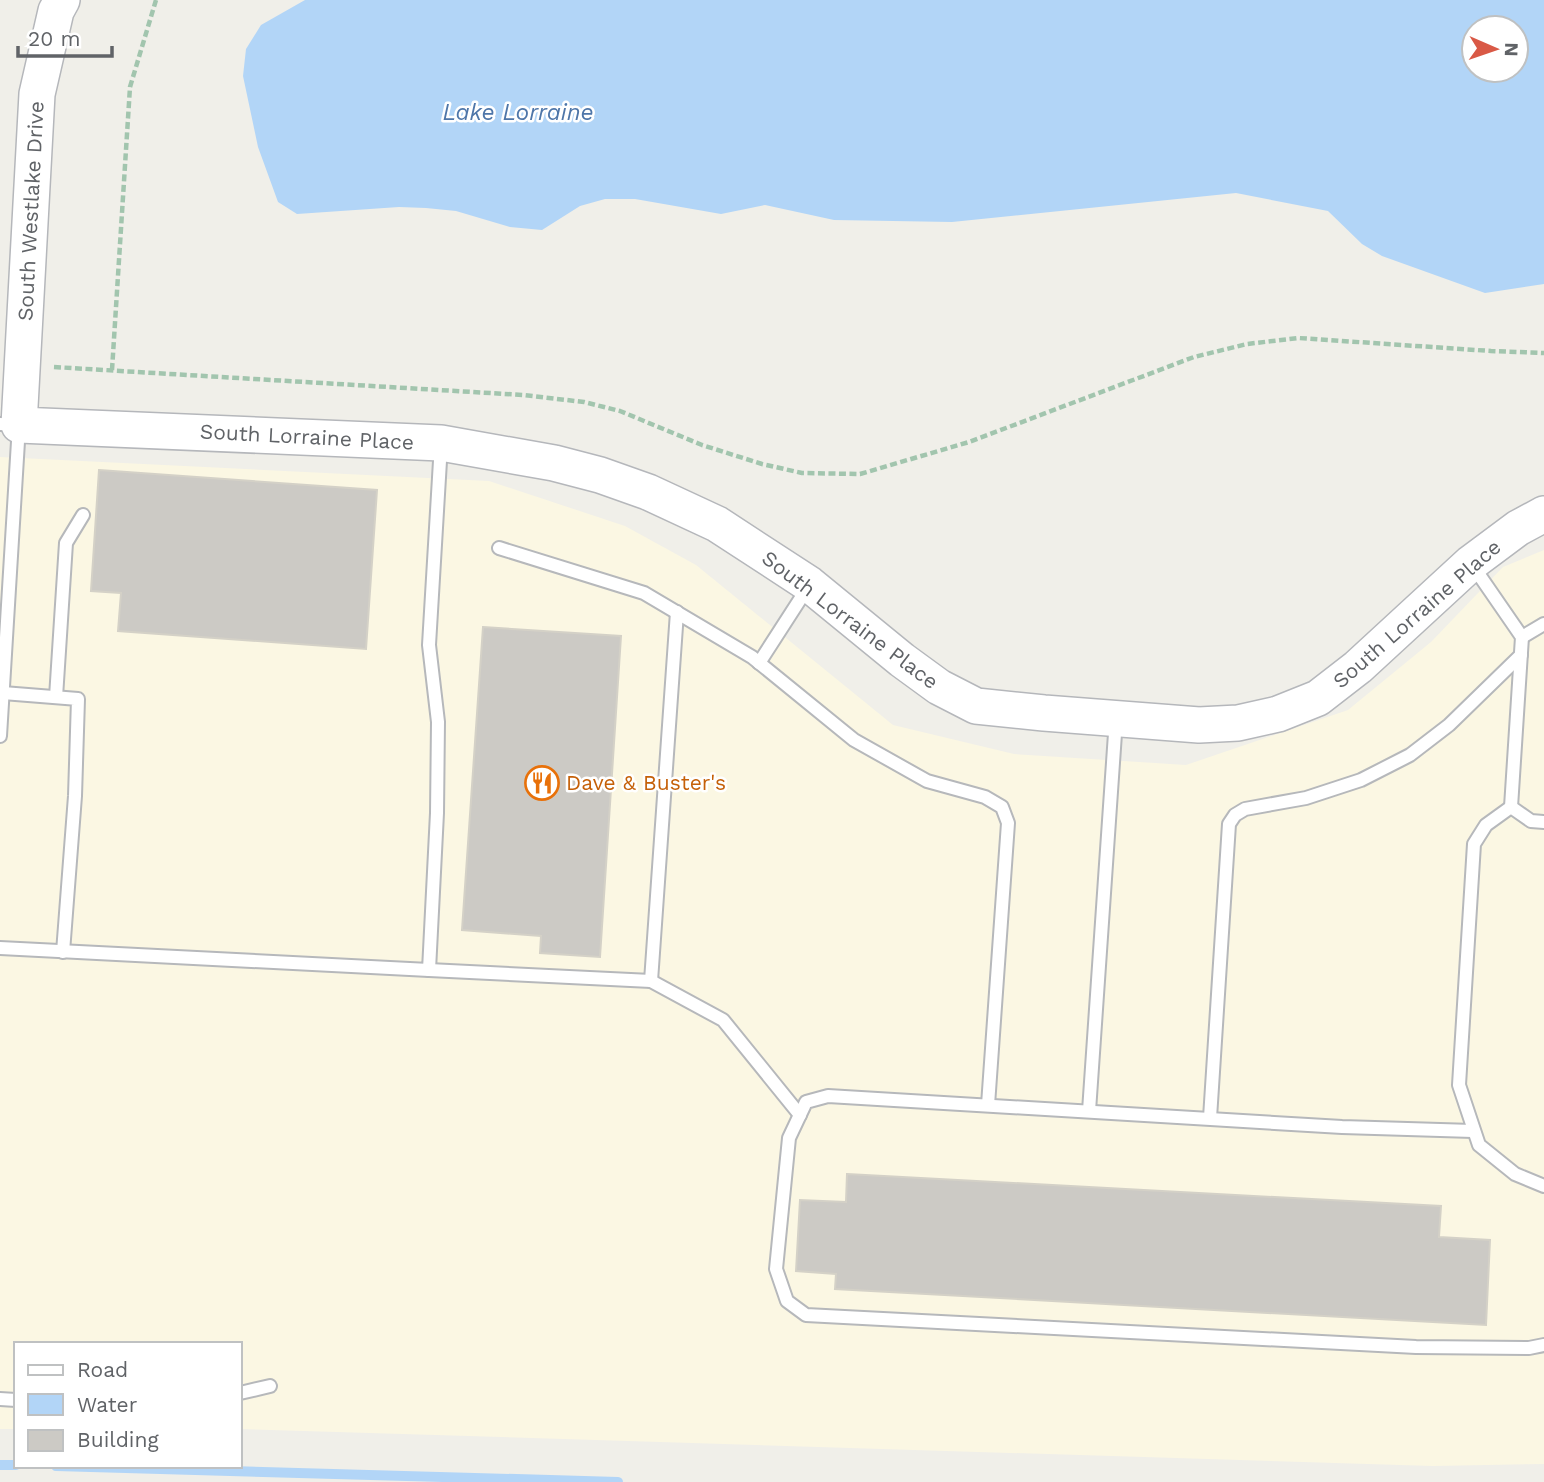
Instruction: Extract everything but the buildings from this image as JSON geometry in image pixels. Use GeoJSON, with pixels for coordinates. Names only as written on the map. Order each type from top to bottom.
{"type":"FeatureCollection","features":[{"type":"Feature","properties":{"kind":"street","name":"South Westlake Drive"},"geometry":{"type":"LineString","coordinates":[[9,424],[22,365],[37,94],[62,0]]}},
{"type":"Feature","properties":{"kind":"street","name":"South Lorraine Place"},"geometry":{"type":"LineString","coordinates":[[9,424],[441,443],[554,463],[648,492],[717,524],[810,584],[939,687],[976,706],[1199,725],[1238,723],[1279,713],[1318,698],[1358,667],[1471,563],[1518,528],[1544,514]]}},
{"type":"Feature","properties":{"kind":"lane"},"geometry":{"type":"LineString","coordinates":[[0,736],[9,424]]}},
{"type":"Feature","properties":{"kind":"lane"},"geometry":{"type":"LineString","coordinates":[[429,970],[438,813],[438,722],[429,645],[441,443]]}},
{"type":"Feature","properties":{"kind":"lane"},"geometry":{"type":"LineString","coordinates":[[56,697],[66,543],[83,515]]}},
{"type":"Feature","properties":{"kind":"lane"},"geometry":{"type":"LineString","coordinates":[[499,548],[643,593],[752,657],[854,740],[928,781],[985,797],[1002,807],[1008,823],[988,1105]]}},
{"type":"Feature","properties":{"kind":"lane"},"geometry":{"type":"LineString","coordinates":[[1471,563],[1522,636],[1511,807]]}},
{"type":"Feature","properties":{"kind":"lane"},"geometry":{"type":"LineString","coordinates":[[759,663],[810,584]]}},
{"type":"Feature","properties":{"kind":"lane"},"geometry":{"type":"LineString","coordinates":[[651,981],[677,612]]}},
{"type":"Feature","properties":{"kind":"lane"},"geometry":{"type":"LineString","coordinates":[[1522,636],[1544,624]]}},
{"type":"Feature","properties":{"kind":"lane"},"geometry":{"type":"LineString","coordinates":[[1210,1118],[1229,824],[1235,815],[1245,809],[1306,798],[1361,780],[1410,755],[1450,725],[1521,655]]}},
{"type":"Feature","properties":{"kind":"lane"},"geometry":{"type":"LineString","coordinates":[[2,693],[78,699],[75,796],[63,952]]}},
{"type":"Feature","properties":{"kind":"lane"},"geometry":{"type":"LineString","coordinates":[[1089,1111],[1116,719]]}},
{"type":"Feature","properties":{"kind":"lane"},"geometry":{"type":"LineString","coordinates":[[1511,807],[1531,821],[1544,822]]}},
{"type":"Feature","properties":{"kind":"lane"},"geometry":{"type":"LineString","coordinates":[[1511,807],[1486,825],[1474,844],[1459,1085],[1479,1145],[1515,1174],[1544,1186]]}},
{"type":"Feature","properties":{"kind":"lane"},"geometry":{"type":"LineString","coordinates":[[0,948],[651,981],[723,1020],[800,1115]]}},
{"type":"Feature","properties":{"kind":"lane"},"geometry":{"type":"LineString","coordinates":[[1474,1131],[828,1096],[806,1102],[789,1138],[776,1269],[787,1301],[806,1315],[1416,1347],[1529,1348],[1544,1345]]}},
{"type":"Feature","properties":{"kind":"lane"},"geometry":{"type":"LineString","coordinates":[[242,1393],[270,1386]]}},
{"type":"Feature","properties":{"kind":"path"},"geometry":{"type":"LineString","coordinates":[[112,370],[130,87],[156,0]]}},
{"type":"Feature","properties":{"kind":"path"},"geometry":{"type":"LineString","coordinates":[[22,365],[523,395],[584,402],[620,411],[702,445],[762,464],[802,473],[860,474],[969,442],[1194,357],[1247,344],[1298,338],[1544,352]]}},
{"type":"Feature","properties":{"kind":"shaded area"},"geometry":{"type":"Polygon","coordinates":[[[0,457],[489,481],[625,526],[696,565],[893,725],[1014,754],[1186,765],[1348,710],[1431,642],[1503,567],[1544,550],[1544,1464],[1433,1466],[242,1429],[242,1342],[14,1342],[14,1429],[0,1429],[0,457]]]}},
{"type":"Feature","properties":{"kind":"water","name":"Lake Lorraine"},"geometry":{"type":"Polygon","coordinates":[[[305,0],[1544,0],[1544,284],[1485,293],[1382,256],[1362,244],[1328,211],[1236,193],[952,222],[834,220],[765,205],[721,214],[635,199],[605,199],[580,206],[542,230],[510,227],[456,211],[426,208],[399,207],[297,214],[278,202],[258,147],[243,76],[246,49],[261,25],[305,0]]]}},
{"type":"Feature","properties":{"kind":"waterway"},"geometry":{"type":"LineString","coordinates":[[0,1465],[14,1465]]}},
{"type":"Feature","properties":{"kind":"waterway"},"geometry":{"type":"LineString","coordinates":[[126,1468],[618,1482]]}},
{"type":"Feature","properties":{"kind":"place","name":"Dave & Buster's"},"geometry":{"type":"Point","coordinates":[542,783]}}]}
